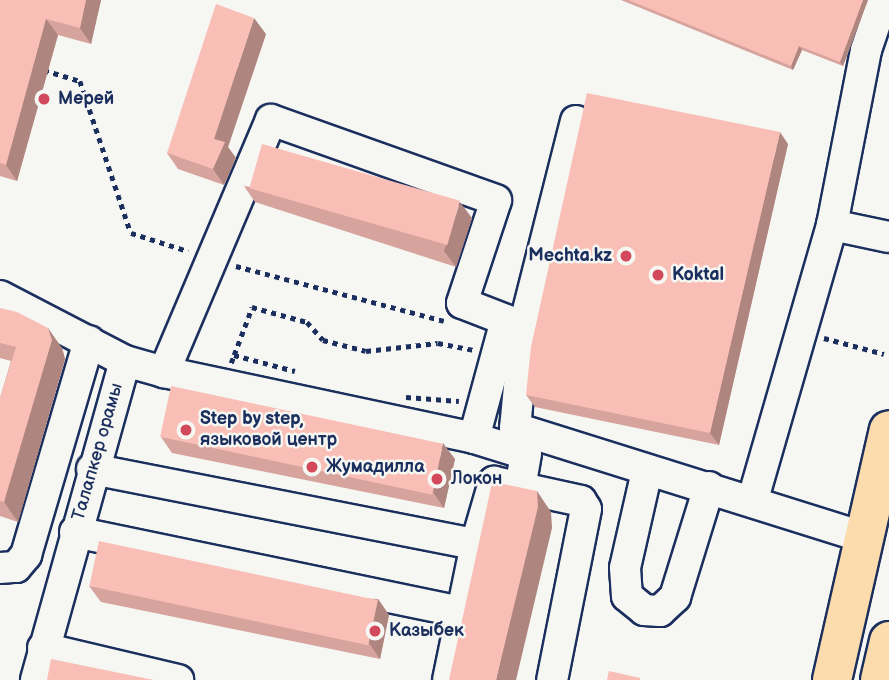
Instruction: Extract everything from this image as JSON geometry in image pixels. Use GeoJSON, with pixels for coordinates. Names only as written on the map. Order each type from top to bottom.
{"type":"FeatureCollection","features":[{"type":"Feature","properties":{"kind":"main road"},"geometry":{"type":"LineString","coordinates":[[832,680],[889,430]]}},
{"type":"Feature","properties":{"kind":"main road"},"geometry":{"type":"LineString","coordinates":[[880,680],[889,641]]}},
{"type":"Feature","properties":{"kind":"street"},"geometry":{"type":"LineString","coordinates":[[752,499],[832,225],[866,50],[883,0]]}},
{"type":"Feature","properties":{"kind":"street"},"geometry":{"type":"LineString","coordinates":[[164,372],[271,120],[496,200],[461,303],[506,320],[474,438]]}},
{"type":"Feature","properties":{"kind":"street"},"geometry":{"type":"LineString","coordinates":[[576,121],[525,323],[515,428],[647,471],[752,499],[866,538]]}},
{"type":"Feature","properties":{"kind":"street"},"geometry":{"type":"LineString","coordinates":[[832,225],[889,237]]}},
{"type":"Feature","properties":{"kind":"street","name":"Талапкер орамы"},"geometry":{"type":"LineString","coordinates":[[0,296],[125,360],[92,469],[36,680]]}},
{"type":"Feature","properties":{"kind":"street"},"geometry":{"type":"LineString","coordinates":[[0,568],[16,567],[26,555],[89,341]]}},
{"type":"Feature","properties":{"kind":"street"},"geometry":{"type":"LineString","coordinates":[[125,360],[164,372],[474,438],[526,454],[520,488]]}},
{"type":"Feature","properties":{"kind":"street"},"geometry":{"type":"LineString","coordinates":[[92,469],[476,544]]}},
{"type":"Feature","properties":{"kind":"street"},"geometry":{"type":"LineString","coordinates":[[647,471],[625,568],[627,596],[644,610],[660,611],[675,597],[709,487]]}},
{"type":"Feature","properties":{"kind":"street"},"geometry":{"type":"LineString","coordinates":[[448,680],[476,544],[494,482],[582,501],[586,509],[552,680]]}},
{"type":"Feature","properties":{"kind":"street"},"geometry":{"type":"LineString","coordinates":[[75,532],[462,612]]}},
{"type":"Feature","properties":{"kind":"street"},"geometry":{"type":"LineString","coordinates":[[43,648],[178,680]]}},
{"type":"Feature","properties":{"kind":"path"},"geometry":{"type":"LineString","coordinates":[[234,355],[252,307],[307,322],[323,340],[366,351],[438,343],[496,355]]}},
{"type":"Feature","properties":{"kind":"path"},"geometry":{"type":"LineString","coordinates":[[799,332],[884,354]]}},
{"type":"Feature","properties":{"kind":"building"},"geometry":{"type":"Polygon","coordinates":[[[0,0],[86,0],[80,28],[46,19],[6,165],[0,163],[0,0]]]}},
{"type":"Feature","properties":{"kind":"building"},"geometry":{"type":"Polygon","coordinates":[[[628,0],[863,0],[840,62],[799,46],[791,66],[628,0]]]}},
{"type":"Feature","properties":{"kind":"building"},"geometry":{"type":"Polygon","coordinates":[[[216,4],[254,18],[214,139],[225,142],[213,169],[167,153],[216,4]]]}},
{"type":"Feature","properties":{"kind":"building","name":"Koktal"},"geometry":{"type":"Polygon","coordinates":[[[587,93],[780,132],[710,433],[526,395],[531,347],[587,93]]]}},
{"type":"Feature","properties":{"kind":"building"},"geometry":{"type":"Polygon","coordinates":[[[262,144],[460,201],[447,245],[249,188],[262,144]]]}},
{"type":"Feature","properties":{"kind":"building"},"geometry":{"type":"Polygon","coordinates":[[[0,308],[17,312],[48,328],[52,340],[4,502],[0,501],[0,398],[16,347],[0,343],[0,308]]]}},
{"type":"Feature","properties":{"kind":"building"},"geometry":{"type":"Polygon","coordinates":[[[171,386],[443,444],[432,495],[160,437],[171,386]]]}},
{"type":"Feature","properties":{"kind":"building"},"geometry":{"type":"Polygon","coordinates":[[[492,483],[537,491],[538,507],[496,680],[449,680],[492,483]]]}},
{"type":"Feature","properties":{"kind":"building"},"geometry":{"type":"Polygon","coordinates":[[[99,541],[378,600],[368,645],[89,586],[99,541]]]}},
{"type":"Feature","properties":{"kind":"building"},"geometry":{"type":"Polygon","coordinates":[[[51,659],[154,680],[47,680],[51,659]]]}},
{"type":"Feature","properties":{"kind":"building"},"geometry":{"type":"Polygon","coordinates":[[[609,671],[640,678],[640,680],[607,680],[609,671]]]}},
{"type":"Feature","properties":{"kind":"place","name":"Мерей"},"geometry":{"type":"Point","coordinates":[44,99]}},
{"type":"Feature","properties":{"kind":"place","name":"Mechta.kz"},"geometry":{"type":"Point","coordinates":[626,256]}},
{"type":"Feature","properties":{"kind":"place","name":"Koktal"},"geometry":{"type":"Point","coordinates":[658,275]}},
{"type":"Feature","properties":{"kind":"place","name":"Step by step, языковой центр"},"geometry":{"type":"Point","coordinates":[186,430]}},
{"type":"Feature","properties":{"kind":"place","name":"Жумадилла"},"geometry":{"type":"Point","coordinates":[312,467]}},
{"type":"Feature","properties":{"kind":"place","name":"Локон"},"geometry":{"type":"Point","coordinates":[437,479]}},
{"type":"Feature","properties":{"kind":"place","name":"Казыбек"},"geometry":{"type":"Point","coordinates":[375,631]}}]}
